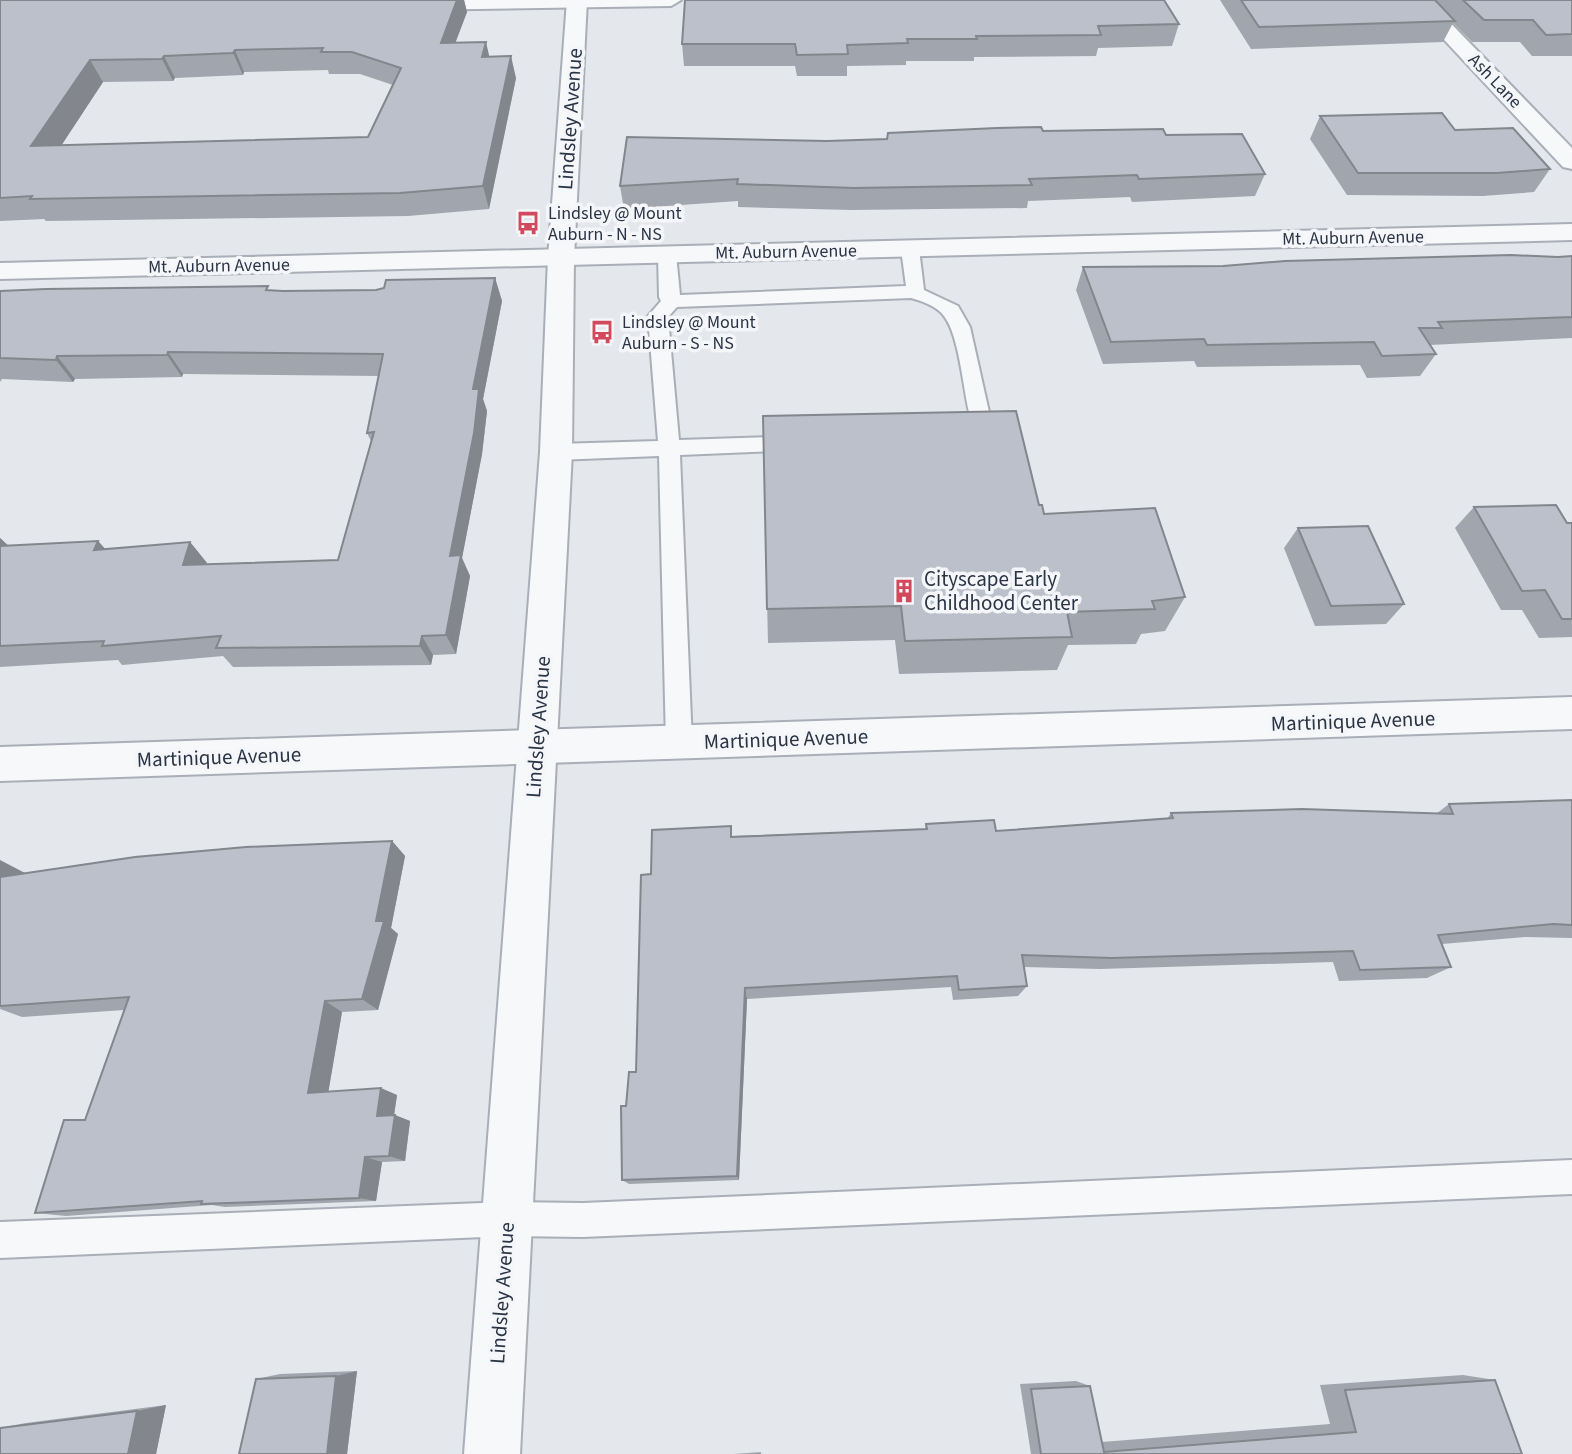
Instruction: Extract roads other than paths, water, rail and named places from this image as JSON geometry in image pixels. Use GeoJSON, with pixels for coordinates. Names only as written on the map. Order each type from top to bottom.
{"type":"FeatureCollection","features":[{"type":"Feature","properties":{"kind":"street"},"geometry":{"type":"LineString","coordinates":[[399,4],[671,0]]}},
{"type":"Feature","properties":{"kind":"street","name":"Ash Lane"},"geometry":{"type":"LineString","coordinates":[[1417,0],[1572,162]]}},
{"type":"Feature","properties":{"kind":"street","name":"Lindsley Avenue"},"geometry":{"type":"LineString","coordinates":[[492,1454],[556,452],[561,258],[577,1]]}},
{"type":"Feature","properties":{"kind":"street","name":"Mt. Auburn Avenue"},"geometry":{"type":"LineString","coordinates":[[0,271],[1572,232]]}},
{"type":"Feature","properties":{"kind":"street","name":"Martinique Avenue"},"geometry":{"type":"LineString","coordinates":[[0,764],[1572,713]]}},
{"type":"Feature","properties":{"kind":"lane"},"geometry":{"type":"LineString","coordinates":[[910,249],[917,287],[911,292]]}},
{"type":"Feature","properties":{"kind":"lane"},"geometry":{"type":"LineString","coordinates":[[667,254],[668,297],[673,300],[911,292],[929,297],[951,310],[960,327],[979,412],[976,428],[960,436],[940,438]]}},
{"type":"Feature","properties":{"kind":"lane"},"geometry":{"type":"LineString","coordinates":[[673,300],[658,316],[669,447],[680,743]]}},
{"type":"Feature","properties":{"kind":"lane"},"geometry":{"type":"LineString","coordinates":[[556,452],[818,442]]}},
{"type":"Feature","properties":{"kind":"lane"},"geometry":{"type":"LineString","coordinates":[[0,1240],[507,1219],[583,1220],[1572,1177]]}},
{"type":"Feature","properties":{"kind":"place","name":"Lindsley @ Mount Auburn - N - NS"},"geometry":{"type":"Point","coordinates":[528,223]}},
{"type":"Feature","properties":{"kind":"place","name":"Lindsley @ Mount Auburn - S - NS"},"geometry":{"type":"Point","coordinates":[602,332]}},
{"type":"Feature","properties":{"kind":"place","name":"Cityscape Early Childhood Center"},"geometry":{"type":"Point","coordinates":[904,591]}}]}
